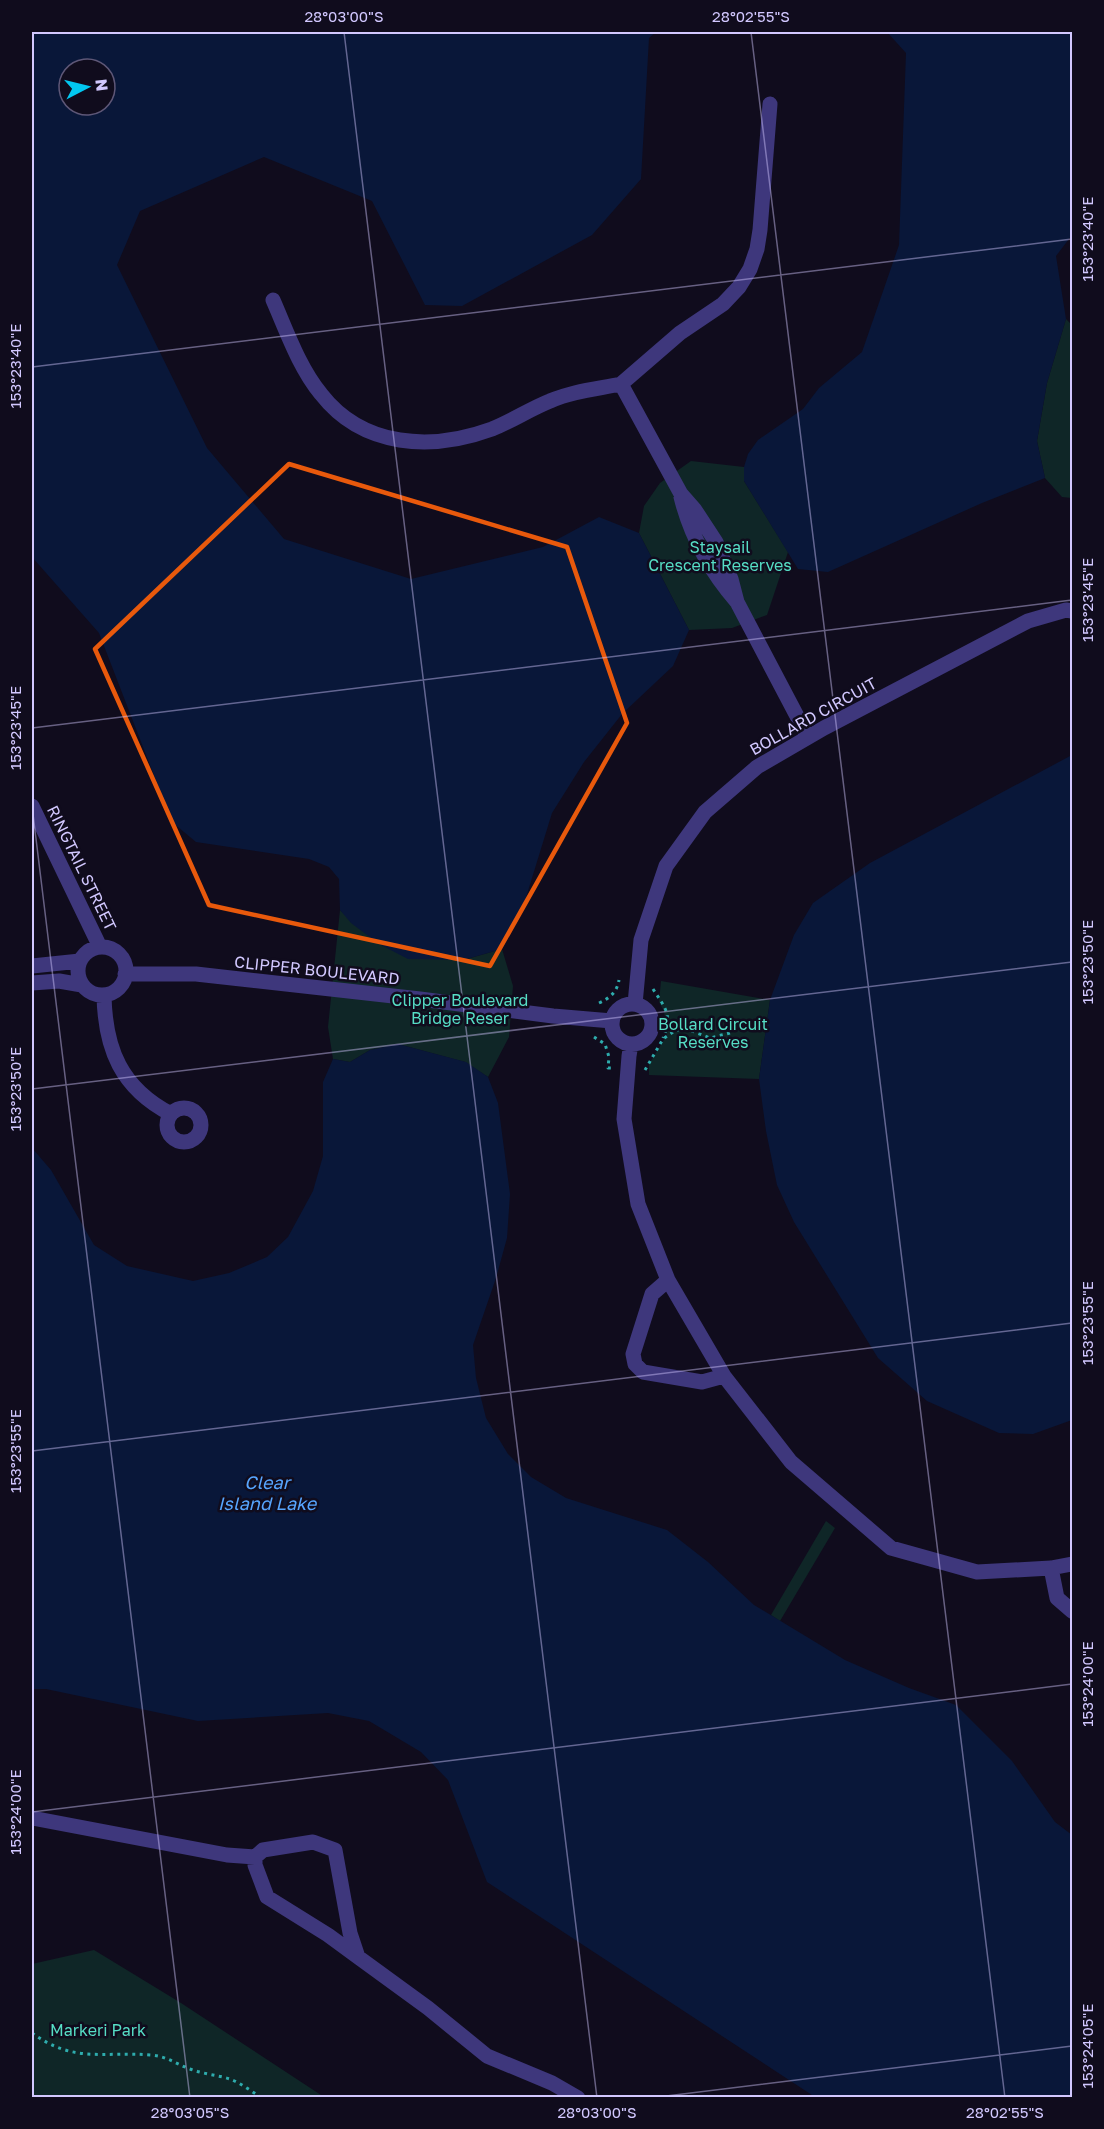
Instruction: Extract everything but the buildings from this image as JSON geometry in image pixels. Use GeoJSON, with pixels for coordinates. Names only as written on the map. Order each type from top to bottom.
{"type":"FeatureCollection","features":[{"type":"Feature","properties":{"kind":"street"},"geometry":{"type":"LineString","coordinates":[[273,300],[292,345],[320,394],[340,416],[366,432],[386,438],[408,442],[437,442],[465,438],[493,428],[551,400],[576,392],[621,384],[680,333],[723,304],[739,287],[750,269],[757,249],[760,230],[770,104]]}},
{"type":"Feature","properties":{"kind":"street"},"geometry":{"type":"LineString","coordinates":[[621,384],[681,494],[716,542],[731,579],[737,602],[808,737]]}},
{"type":"Feature","properties":{"kind":"street","name":"BOLLARD CIRCUIT"},"geometry":{"type":"LineString","coordinates":[[635,1004],[641,940],[666,866],[705,812],[757,767],[808,737],[1028,621],[1066,610],[1072,611]]}},
{"type":"Feature","properties":{"kind":"street","name":"RINGTAIL STREET"},"geometry":{"type":"LineString","coordinates":[[32,806],[100,947]]}},
{"type":"Feature","properties":{"kind":"street"},"geometry":{"type":"LineString","coordinates":[[32,983],[59,981],[82,985],[88,990],[104,995],[122,984],[125,966],[119,954],[108,948],[100,947],[85,954],[78,970],[82,985]]}},
{"type":"Feature","properties":{"kind":"street"},"geometry":{"type":"LineString","coordinates":[[32,966],[80,961]]}},
{"type":"Feature","properties":{"kind":"street","name":"CLIPPER BOULEVARD"},"geometry":{"type":"LineString","coordinates":[[125,974],[196,974],[612,1021]]}},
{"type":"Feature","properties":{"kind":"street"},"geometry":{"type":"LineString","coordinates":[[104,995],[105,1019],[111,1051],[139,1092],[156,1106],[171,1114]]}},
{"type":"Feature","properties":{"kind":"street"},"geometry":{"type":"LineString","coordinates":[[635,1004],[646,1009],[652,1019],[651,1032],[643,1041],[631,1044],[614,1034],[612,1021],[623,1006],[635,1004]]}},
{"type":"Feature","properties":{"kind":"street"},"geometry":{"type":"LineString","coordinates":[[631,1044],[628,1056],[624,1119],[638,1204],[668,1280],[724,1376],[791,1462],[891,1548],[977,1572],[1051,1568],[1072,1564]]}},
{"type":"Feature","properties":{"kind":"street"},"geometry":{"type":"LineString","coordinates":[[668,1280],[652,1294],[633,1354],[635,1364],[643,1372],[702,1382],[724,1376]]}},
{"type":"Feature","properties":{"kind":"street"},"geometry":{"type":"LineString","coordinates":[[1051,1568],[1057,1598],[1072,1611]]}},
{"type":"Feature","properties":{"kind":"street"},"geometry":{"type":"LineString","coordinates":[[32,1818],[226,1854],[255,1857],[263,1850],[313,1842],[335,1850],[350,1933],[358,1957]]}},
{"type":"Feature","properties":{"kind":"street"},"geometry":{"type":"LineString","coordinates":[[255,1857],[255,1865],[267,1897],[328,1935],[428,2008],[487,2056],[552,2083],[578,2097]]}},
{"type":"Feature","properties":{"kind":"path"},"geometry":{"type":"LineString","coordinates":[[32,2033],[52,2047],[81,2055],[152,2055],[171,2059],[202,2073],[231,2079],[262,2097]]}},
{"type":"Feature","properties":{"kind":"highlighted area"},"geometry":{"type":"Polygon","coordinates":[[[289,464],[567,547],[627,723],[490,966],[209,905],[95,649],[289,464]]]}},
{"type":"Feature","properties":{"kind":"green space"},"geometry":{"type":"Polygon","coordinates":[[[1066,319],[1072,325],[1072,498],[1062,497],[1045,478],[1037,441],[1047,383],[1066,319]]]}},
{"type":"Feature","properties":{"kind":"green space","name":"Staysail Crescent Reserves"},"geometry":{"type":"Polygon","coordinates":[[[691,461],[744,467],[744,481],[788,552],[767,615],[732,628],[689,630],[639,533],[644,506],[660,483],[691,461]]]}},
{"type":"Feature","properties":{"kind":"green space","name":"Clipper Boulevard Bridge Reser"},"geometry":{"type":"Polygon","coordinates":[[[340,910],[379,944],[463,960],[502,949],[513,986],[509,1037],[488,1077],[465,1062],[398,1044],[370,1050],[350,1062],[333,1059],[328,1027],[340,910]]]}},
{"type":"Feature","properties":{"kind":"green space","name":"Bollard Circuit Reserves"},"geometry":{"type":"Polygon","coordinates":[[[661,981],[770,1000],[759,1079],[649,1075],[649,1064],[667,1035],[664,1011],[659,1002],[661,981]]]}},
{"type":"Feature","properties":{"kind":"green space"},"geometry":{"type":"Polygon","coordinates":[[[826,1521],[835,1528],[780,1621],[771,1615],[826,1521]]]}},
{"type":"Feature","properties":{"kind":"green space","name":"Markeri Park"},"geometry":{"type":"Polygon","coordinates":[[[94,1950],[181,2003],[324,2097],[32,2097],[32,1964],[94,1950]]]}},
{"type":"Feature","properties":{"kind":"water"},"geometry":{"type":"Polygon","coordinates":[[[32,32],[656,32],[649,38],[641,179],[592,235],[462,306],[425,305],[372,201],[264,157],[140,211],[117,265],[207,448],[284,539],[411,579],[543,547],[599,517],[639,533],[689,630],[673,666],[622,714],[584,762],[552,813],[520,917],[502,949],[463,960],[408,959],[379,944],[351,923],[340,910],[339,879],[329,867],[309,859],[196,842],[172,822],[99,633],[32,557],[32,32]]]}},
{"type":"Feature","properties":{"kind":"water"},"geometry":{"type":"Polygon","coordinates":[[[887,32],[1072,32],[1072,235],[1056,256],[1066,319],[1047,383],[1037,441],[1045,478],[982,503],[828,572],[798,569],[744,481],[744,467],[748,454],[758,440],[803,409],[819,388],[862,352],[899,245],[906,53],[887,32]]]}},
{"type":"Feature","properties":{"kind":"water"},"geometry":{"type":"Polygon","coordinates":[[[1072,755],[1072,1420],[1033,1434],[999,1433],[927,1401],[878,1358],[794,1222],[777,1185],[766,1131],[759,1079],[770,1000],[794,935],[813,903],[870,863],[1072,755]]]}},
{"type":"Feature","properties":{"kind":"water","name":"Clear Island Lake"},"geometry":{"type":"Polygon","coordinates":[[[398,1044],[466,1062],[488,1077],[498,1103],[510,1194],[507,1238],[473,1345],[476,1378],[486,1418],[508,1454],[531,1477],[566,1498],[667,1530],[708,1562],[754,1605],[845,1660],[909,1688],[956,1705],[1012,1761],[1055,1822],[1072,1835],[1072,2097],[815,2097],[487,1882],[448,1780],[421,1752],[369,1721],[328,1713],[198,1721],[46,1689],[32,1689],[32,1148],[51,1170],[94,1245],[127,1266],[193,1281],[229,1273],[267,1257],[288,1237],[313,1191],[323,1156],[323,1082],[333,1059],[350,1062],[370,1050],[398,1044]]]}}]}
